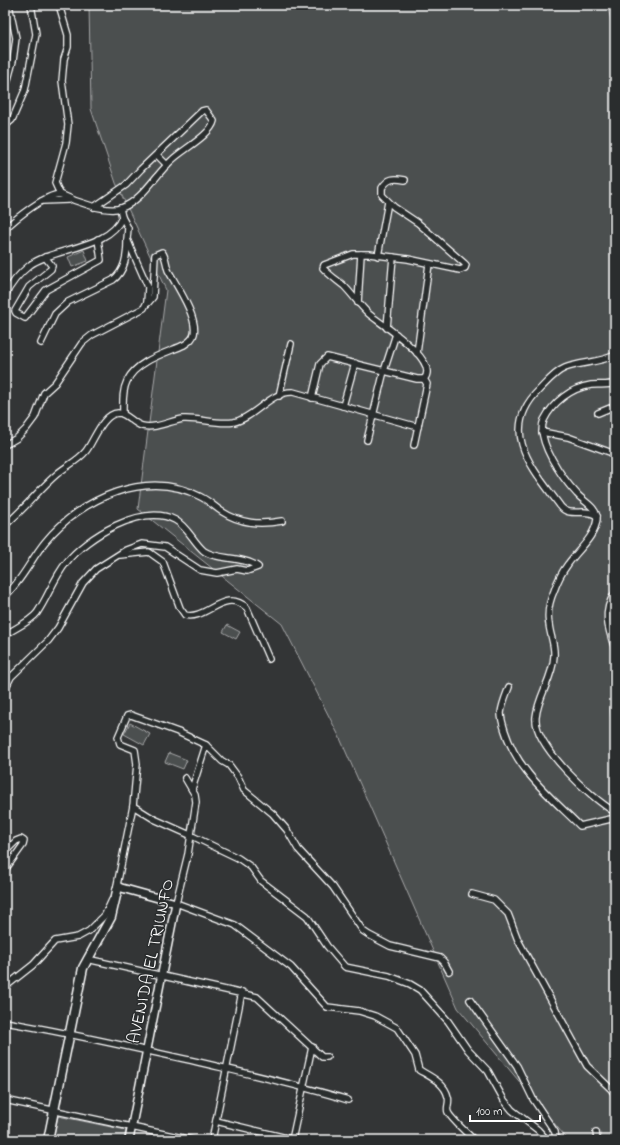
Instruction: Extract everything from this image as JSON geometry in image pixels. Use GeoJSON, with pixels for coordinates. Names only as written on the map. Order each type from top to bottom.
{"type":"FeatureCollection","features":[{"type":"Feature","properties":{"kind":"main road"},"geometry":{"type":"LineString","coordinates":[[48,1140],[83,968],[111,917],[118,887]]}},
{"type":"Feature","properties":{"kind":"street"},"geometry":{"type":"LineString","coordinates":[[5,91],[13,61],[16,38],[9,5]]}},
{"type":"Feature","properties":{"kind":"street"},"geometry":{"type":"LineString","coordinates":[[5,126],[12,120],[25,90],[36,34],[31,5]]}},
{"type":"Feature","properties":{"kind":"street"},"geometry":{"type":"LineString","coordinates":[[59,5],[68,35],[68,47],[64,58],[62,81],[68,125],[66,143],[54,183],[60,194]]}},
{"type":"Feature","properties":{"kind":"street"},"geometry":{"type":"LineString","coordinates":[[5,229],[55,194],[60,194],[94,206],[120,208],[137,197],[167,165],[213,125],[214,121],[206,110],[202,111],[119,191],[94,206]]}},
{"type":"Feature","properties":{"kind":"street"},"geometry":{"type":"LineString","coordinates":[[157,155],[167,165]]}},
{"type":"Feature","properties":{"kind":"street"},"geometry":{"type":"LineString","coordinates":[[405,180],[394,178],[385,182],[382,188],[382,195],[388,202],[418,223],[466,265],[465,268],[460,270],[393,257],[361,254],[353,254],[332,261],[324,265],[323,268],[332,274],[370,315],[396,334],[417,353],[425,363],[428,370],[424,379]]}},
{"type":"Feature","properties":{"kind":"street"},"geometry":{"type":"LineString","coordinates":[[42,202],[71,199]]}},
{"type":"Feature","properties":{"kind":"street"},"geometry":{"type":"LineString","coordinates":[[378,256],[388,202]]}},
{"type":"Feature","properties":{"kind":"street"},"geometry":{"type":"LineString","coordinates":[[41,343],[55,314],[68,302],[113,280],[119,276],[124,268],[128,228],[122,218],[120,208]]}},
{"type":"Feature","properties":{"kind":"street"},"geometry":{"type":"LineString","coordinates":[[5,296],[17,277],[26,269],[45,257],[84,246],[98,239],[116,229],[122,218]]}},
{"type":"Feature","properties":{"kind":"street"},"geometry":{"type":"LineString","coordinates":[[45,257],[52,266],[51,269],[29,287],[15,311],[25,318],[46,290],[101,260],[98,239]]}},
{"type":"Feature","properties":{"kind":"street"},"geometry":{"type":"LineString","coordinates":[[127,239],[148,287],[147,302],[144,308]]}},
{"type":"Feature","properties":{"kind":"street"},"geometry":{"type":"LineString","coordinates":[[5,446],[17,438],[35,417],[44,393],[55,383],[82,343],[92,335],[144,308],[153,297],[155,256],[162,252],[166,265],[187,303],[194,326],[194,332],[190,342],[139,367],[132,374],[127,381],[124,394],[123,414]]}},
{"type":"Feature","properties":{"kind":"street"},"geometry":{"type":"LineString","coordinates":[[358,303],[361,254]]}},
{"type":"Feature","properties":{"kind":"street"},"geometry":{"type":"LineString","coordinates":[[387,328],[393,257]]}},
{"type":"Feature","properties":{"kind":"street"},"geometry":{"type":"LineString","coordinates":[[417,353],[429,264]]}},
{"type":"Feature","properties":{"kind":"street"},"geometry":{"type":"LineString","coordinates":[[367,440],[384,371],[396,334]]}},
{"type":"Feature","properties":{"kind":"street"},"geometry":{"type":"LineString","coordinates":[[279,396],[291,344]]}},
{"type":"Feature","properties":{"kind":"street"},"geometry":{"type":"LineString","coordinates":[[597,516],[592,512],[568,512],[561,507],[524,454],[520,441],[520,419],[527,403],[563,368],[608,359],[615,355]]}},
{"type":"Feature","properties":{"kind":"street"},"geometry":{"type":"LineString","coordinates":[[312,398],[320,364],[327,357],[424,379],[427,384],[414,445]]}},
{"type":"Feature","properties":{"kind":"street"},"geometry":{"type":"LineString","coordinates":[[343,406],[355,363]]}},
{"type":"Feature","properties":{"kind":"street"},"geometry":{"type":"LineString","coordinates":[[615,383],[590,386],[569,392],[558,402],[545,419],[542,432],[551,458],[578,496],[592,507],[597,516],[591,536],[568,564],[553,592],[548,622],[554,657],[551,674],[536,718],[537,729],[542,740],[557,761],[596,800],[615,812]]}},
{"type":"Feature","properties":{"kind":"street"},"geometry":{"type":"LineString","coordinates":[[5,525],[57,474],[85,453],[107,418],[113,415],[123,414],[140,426],[148,427],[187,419],[224,424],[237,422],[286,392],[293,392],[373,413],[418,427]]}},
{"type":"Feature","properties":{"kind":"street"},"geometry":{"type":"LineString","coordinates":[[598,413],[615,406]]}},
{"type":"Feature","properties":{"kind":"street"},"geometry":{"type":"LineString","coordinates":[[542,432],[568,437],[615,454]]}},
{"type":"Feature","properties":{"kind":"street"},"geometry":{"type":"LineString","coordinates":[[5,596],[19,580],[45,542],[62,524],[107,494],[125,489],[167,486],[202,497],[236,520],[265,524],[282,521]]}},
{"type":"Feature","properties":{"kind":"street"},"geometry":{"type":"LineString","coordinates":[[5,635],[37,613],[49,589],[66,562],[82,547],[103,533],[133,518],[145,515],[165,516],[180,524],[207,553],[238,558],[258,567],[247,571],[237,570],[217,573],[200,570],[165,548],[154,545],[142,544],[126,550],[96,569],[83,582],[58,628],[36,654],[15,672],[5,689]]}},
{"type":"Feature","properties":{"kind":"street"},"geometry":{"type":"LineString","coordinates":[[116,556],[149,552],[156,556],[163,562],[180,608],[185,614],[196,615],[222,602],[229,601],[243,605],[247,608],[269,659]]}},
{"type":"Feature","properties":{"kind":"street"},"geometry":{"type":"LineString","coordinates":[[615,593],[607,607],[607,614],[609,631],[615,649]]}},
{"type":"Feature","properties":{"kind":"street"},"geometry":{"type":"LineString","coordinates":[[509,687],[502,708],[502,722],[514,751],[528,774],[553,801],[580,826],[615,818]]}},
{"type":"Feature","properties":{"kind":"street"},"geometry":{"type":"LineString","coordinates":[[615,699],[615,718]]}},
{"type":"Feature","properties":{"kind":"street"},"geometry":{"type":"LineString","coordinates":[[5,987],[33,965],[55,941],[78,937],[89,931],[105,915],[118,887],[133,806],[137,764],[135,750],[120,744],[118,738],[130,715],[178,732],[206,745],[222,761],[229,765],[238,777],[246,793],[273,814],[287,830],[298,849],[333,887],[363,931],[390,946],[440,958],[444,962],[449,972]]}},
{"type":"Feature","properties":{"kind":"street","name":"AVENIDA EL TRIUNFO"},"geometry":{"type":"LineString","coordinates":[[192,789],[206,745]]}},
{"type":"Feature","properties":{"kind":"street","name":"AVENIDA EL TRIUNFO"},"geometry":{"type":"LineString","coordinates":[[129,1140],[176,903],[188,854],[196,802],[192,789],[185,778]]}},
{"type":"Feature","properties":{"kind":"street"},"geometry":{"type":"LineString","coordinates":[[133,806],[154,819],[238,858],[251,867],[261,881],[307,916],[327,946],[345,967],[389,976],[410,984],[420,990],[448,1022],[468,1050],[488,1071],[504,1100],[512,1110],[538,1130],[547,1140]]}},
{"type":"Feature","properties":{"kind":"street"},"geometry":{"type":"LineString","coordinates":[[5,852],[16,841],[21,839],[24,841],[23,845],[5,870]]}},
{"type":"Feature","properties":{"kind":"street"},"geometry":{"type":"LineString","coordinates":[[118,887],[176,903],[235,925],[291,967],[327,1007],[359,1011],[375,1016],[396,1028],[415,1055],[419,1070],[438,1081],[442,1086],[449,1098],[447,1111],[451,1117],[474,1140]]}},
{"type":"Feature","properties":{"kind":"street"},"geometry":{"type":"LineString","coordinates":[[472,894],[494,900],[508,914],[518,940],[587,1066],[615,1094]]}},
{"type":"Feature","properties":{"kind":"street"},"geometry":{"type":"LineString","coordinates":[[87,959],[242,992],[257,997],[322,1057],[327,1057]]}},
{"type":"Feature","properties":{"kind":"street"},"geometry":{"type":"LineString","coordinates":[[212,1140],[242,992]]}},
{"type":"Feature","properties":{"kind":"street"},"geometry":{"type":"LineString","coordinates":[[470,1000],[517,1066],[533,1099],[555,1132],[556,1140]]}},
{"type":"Feature","properties":{"kind":"street"},"geometry":{"type":"LineString","coordinates":[[5,1022],[69,1033],[147,1050],[303,1086],[348,1100]]}},
{"type":"Feature","properties":{"kind":"street"},"geometry":{"type":"LineString","coordinates":[[216,1121],[293,1140],[312,1047]]}},
{"type":"Feature","properties":{"kind":"street"},"geometry":{"type":"LineString","coordinates":[[5,1100],[192,1140]]}},
{"type":"Feature","properties":{"kind":"street"},"geometry":{"type":"LineString","coordinates":[[596,1132],[597,1140]]}},
{"type":"Feature","properties":{"kind":"shaded area"},"geometry":{"type":"Polygon","coordinates":[[[89,5],[607,5],[615,35],[615,1140],[568,1140],[458,1008],[339,736],[282,624],[138,509],[166,290],[116,183],[91,109],[89,5]]]}},
{"type":"Feature","properties":{"kind":"shaded area"},"geometry":{"type":"Polygon","coordinates":[[[84,250],[88,261],[72,267],[68,257],[84,250]]]}},
{"type":"Feature","properties":{"kind":"shaded area"},"geometry":{"type":"Polygon","coordinates":[[[227,625],[240,632],[236,639],[223,632],[227,625]]]}},
{"type":"Feature","properties":{"kind":"shaded area"},"geometry":{"type":"Polygon","coordinates":[[[130,723],[150,734],[144,745],[124,734],[130,723]]]}},
{"type":"Feature","properties":{"kind":"shaded area"},"geometry":{"type":"Polygon","coordinates":[[[169,753],[187,760],[183,769],[165,762],[169,753]]]}},
{"type":"Feature","properties":{"kind":"shaded area"},"geometry":{"type":"Polygon","coordinates":[[[58,1116],[126,1130],[124,1140],[53,1140],[58,1116]]]}}]}
